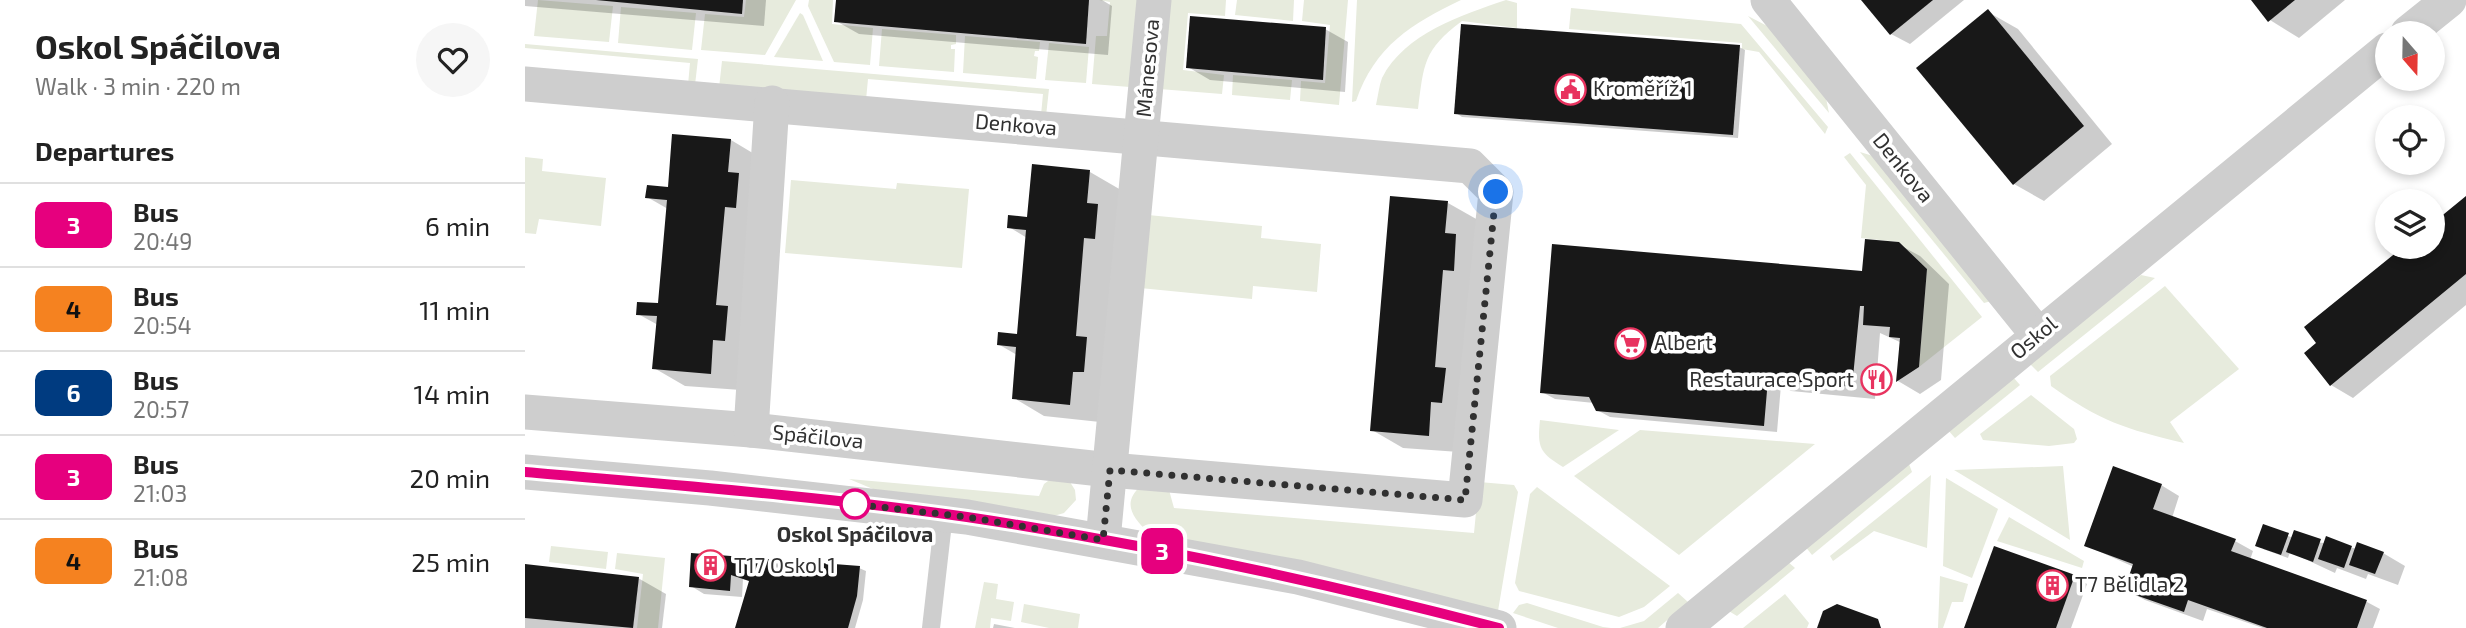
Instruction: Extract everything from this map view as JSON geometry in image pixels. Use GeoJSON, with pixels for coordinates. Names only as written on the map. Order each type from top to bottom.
{"type":"FeatureCollection","features":[{"type":"Feature","properties":{"kind":"street","name":"Mánesova"},"geometry":{"type":"LineString","coordinates":[[1142,136],[1154,0]]}},
{"type":"Feature","properties":{"kind":"street","name":"Denkova"},"geometry":{"type":"LineString","coordinates":[[1768,0],[2038,335]]}},
{"type":"Feature","properties":{"kind":"street"},"geometry":{"type":"LineString","coordinates":[[2423,21],[2449,0]]}},
{"type":"Feature","properties":{"kind":"street","name":"Oskol"},"geometry":{"type":"LineString","coordinates":[[1683,628],[2375,60]]}},
{"type":"Feature","properties":{"kind":"street","name":"Denkova"},"geometry":{"type":"LineString","coordinates":[[525,84],[772,103],[1470,166],[1496,192]]}},
{"type":"Feature","properties":{"kind":"street"},"geometry":{"type":"LineString","coordinates":[[751,430],[772,103]]}},
{"type":"Feature","properties":{"kind":"street"},"geometry":{"type":"LineString","coordinates":[[1103,540],[1142,136]]}},
{"type":"Feature","properties":{"kind":"street","name":"Spáčilova"},"geometry":{"type":"LineString","coordinates":[[525,412],[751,430],[1110,470],[1465,500],[1496,192]]}},
{"type":"Feature","properties":{"kind":"street"},"geometry":{"type":"LineString","coordinates":[[525,472],[710,488],[944,514],[1103,540],[1299,577],[1499,628]]}},
{"type":"Feature","properties":{"kind":"lane"},"geometry":{"type":"LineString","coordinates":[[931,628],[944,514]]}},
{"type":"Feature","properties":{"kind":"shaded area"},"geometry":{"type":"Polygon","coordinates":[[[538,0],[613,6],[609,42],[534,36],[538,0]]]}},
{"type":"Feature","properties":{"kind":"shaded area"},"geometry":{"type":"Polygon","coordinates":[[[746,0],[796,0],[765,55],[701,50],[705,14],[744,17],[746,0]]]}},
{"type":"Feature","properties":{"kind":"shaded area"},"geometry":{"type":"Polygon","coordinates":[[[809,0],[833,0],[832,24],[873,28],[870,65],[834,62],[808,6],[809,0]]]}},
{"type":"Feature","properties":{"kind":"shaded area"},"geometry":{"type":"Polygon","coordinates":[[[1099,0],[1138,0],[1130,87],[1092,84],[1096,36],[1107,36],[1110,2],[1099,0]]]}},
{"type":"Feature","properties":{"kind":"shaded area"},"geometry":{"type":"Polygon","coordinates":[[[1165,0],[1226,0],[1225,16],[1188,13],[1183,70],[1224,75],[1222,94],[1159,89],[1165,0]]]}},
{"type":"Feature","properties":{"kind":"shaded area"},"geometry":{"type":"Polygon","coordinates":[[[1237,0],[1294,0],[1293,21],[1235,15],[1237,0]]]}},
{"type":"Feature","properties":{"kind":"shaded area"},"geometry":{"type":"Polygon","coordinates":[[[1304,0],[1348,0],[1339,105],[1300,101],[1301,81],[1325,83],[1330,25],[1302,21],[1304,0]]]}},
{"type":"Feature","properties":{"kind":"shaded area"},"geometry":{"type":"Polygon","coordinates":[[[1357,0],[1461,0],[1426,18],[1384,51],[1373,65],[1356,101],[1352,102],[1357,0]]]}},
{"type":"Feature","properties":{"kind":"shaded area"},"geometry":{"type":"Polygon","coordinates":[[[1506,0],[1517,3],[1517,28],[1462,21],[1449,31],[1433,50],[1424,69],[1418,109],[1376,105],[1382,78],[1392,62],[1405,49],[1453,19],[1506,0]]]}},
{"type":"Feature","properties":{"kind":"shaded area"},"geometry":{"type":"Polygon","coordinates":[[[621,7],[696,13],[692,50],[618,43],[621,7]]]}},
{"type":"Feature","properties":{"kind":"shaded area"},"geometry":{"type":"Polygon","coordinates":[[[1571,8],[1741,24],[1828,127],[1825,134],[1759,52],[1742,49],[1742,43],[1569,29],[1571,8]]]}},
{"type":"Feature","properties":{"kind":"shaded area"},"geometry":{"type":"Polygon","coordinates":[[[800,13],[803,15],[823,61],[774,57],[800,13]]]}},
{"type":"Feature","properties":{"kind":"shaded area"},"geometry":{"type":"Polygon","coordinates":[[[1748,16],[1773,29],[1825,93],[1829,113],[1748,16]]]}},
{"type":"Feature","properties":{"kind":"shaded area"},"geometry":{"type":"Polygon","coordinates":[[[882,29],[956,35],[956,44],[951,45],[951,49],[955,49],[954,72],[879,66],[882,29]]]}},
{"type":"Feature","properties":{"kind":"shaded area"},"geometry":{"type":"Polygon","coordinates":[[[965,36],[1040,42],[1039,51],[1035,51],[1034,56],[1038,57],[1036,79],[963,73],[965,36]]]}},
{"type":"Feature","properties":{"kind":"shaded area"},"geometry":{"type":"Polygon","coordinates":[[[1049,43],[1089,47],[1086,83],[1045,80],[1049,43]]]}},
{"type":"Feature","properties":{"kind":"shaded area"},"geometry":{"type":"Polygon","coordinates":[[[525,44],[698,59],[695,85],[688,85],[690,63],[525,48],[525,44]]]}},
{"type":"Feature","properties":{"kind":"shaded area"},"geometry":{"type":"Polygon","coordinates":[[[722,61],[1049,89],[1046,116],[1041,115],[1043,94],[868,79],[866,100],[719,88],[722,61]]]}},
{"type":"Feature","properties":{"kind":"shaded area"},"geometry":{"type":"Polygon","coordinates":[[[1233,75],[1292,80],[1290,100],[1232,95],[1233,75]]]}},
{"type":"Feature","properties":{"kind":"shaded area"},"geometry":{"type":"Polygon","coordinates":[[[1860,152],[1873,156],[1995,300],[1984,303],[1860,152]]]}},
{"type":"Feature","properties":{"kind":"shaded area"},"geometry":{"type":"Polygon","coordinates":[[[1850,153],[1982,317],[1919,367],[1927,269],[1899,242],[1861,238],[1866,185],[1844,157],[1850,153]]]}},
{"type":"Feature","properties":{"kind":"shaded area"},"geometry":{"type":"Polygon","coordinates":[[[525,157],[543,159],[542,171],[606,178],[601,226],[539,219],[536,234],[525,233],[525,157]]]}},
{"type":"Feature","properties":{"kind":"shaded area"},"geometry":{"type":"Polygon","coordinates":[[[791,180],[896,189],[897,183],[969,189],[962,268],[785,253],[791,180]]]}},
{"type":"Feature","properties":{"kind":"shaded area"},"geometry":{"type":"Polygon","coordinates":[[[1148,215],[1262,226],[1261,238],[1321,244],[1317,292],[1253,286],[1252,299],[1140,288],[1148,215]]]}},
{"type":"Feature","properties":{"kind":"shaded area"},"geometry":{"type":"Polygon","coordinates":[[[2141,275],[2155,278],[2038,372],[2029,363],[2141,275]]]}},
{"type":"Feature","properties":{"kind":"shaded area"},"geometry":{"type":"Polygon","coordinates":[[[2165,286],[2239,369],[2170,422],[2184,443],[2145,433],[2099,416],[2051,386],[2050,376],[2165,286]]]}},
{"type":"Feature","properties":{"kind":"shaded area"},"geometry":{"type":"Polygon","coordinates":[[[2013,377],[2020,385],[1955,438],[1948,430],[2013,377]]]}},
{"type":"Feature","properties":{"kind":"shaded area"},"geometry":{"type":"Polygon","coordinates":[[[2031,395],[2074,429],[2077,439],[2074,443],[2049,446],[1983,440],[1980,434],[2031,395]]]}},
{"type":"Feature","properties":{"kind":"shaded area"},"geometry":{"type":"Polygon","coordinates":[[[1540,420],[1619,430],[1563,467],[1549,458],[1542,449],[1539,437],[1540,420]]]}},
{"type":"Feature","properties":{"kind":"shaded area"},"geometry":{"type":"Polygon","coordinates":[[[1640,430],[1815,444],[1679,555],[1574,476],[1640,430]]]}},
{"type":"Feature","properties":{"kind":"shaded area"},"geometry":{"type":"Polygon","coordinates":[[[1909,464],[1912,472],[1812,555],[1805,546],[1909,464]]]}},
{"type":"Feature","properties":{"kind":"shaded area"},"geometry":{"type":"Polygon","coordinates":[[[2063,466],[2070,540],[1954,470],[2063,466]]]}},
{"type":"Feature","properties":{"kind":"shaded area"},"geometry":{"type":"Polygon","coordinates":[[[1931,475],[1927,548],[1874,531],[1833,561],[1830,556],[1931,475]]]}},
{"type":"Feature","properties":{"kind":"shaded area"},"geometry":{"type":"Polygon","coordinates":[[[1052,478],[1070,482],[1075,490],[1076,500],[1064,513],[1047,518],[885,494],[849,479],[1039,496],[1044,484],[1052,478]]]}},
{"type":"Feature","properties":{"kind":"shaded area"},"geometry":{"type":"Polygon","coordinates":[[[1946,478],[1998,509],[1972,578],[1943,566],[1946,478]]]}},
{"type":"Feature","properties":{"kind":"shaded area"},"geometry":{"type":"Polygon","coordinates":[[[1479,482],[1514,485],[1518,492],[1498,611],[1152,536],[1135,518],[1131,505],[1131,499],[1142,485],[1169,490],[1174,508],[1474,533],[1479,482]]]}},
{"type":"Feature","properties":{"kind":"shaded area"},"geometry":{"type":"Polygon","coordinates":[[[1537,487],[1670,586],[1644,607],[1619,617],[1519,591],[1515,583],[1530,494],[1537,487]]]}},
{"type":"Feature","properties":{"kind":"shaded area"},"geometry":{"type":"Polygon","coordinates":[[[2009,517],[2084,561],[2082,568],[1997,541],[2009,517]]]}},
{"type":"Feature","properties":{"kind":"shaded area"},"geometry":{"type":"Polygon","coordinates":[[[551,546],[608,552],[606,569],[549,562],[551,546]]]}},
{"type":"Feature","properties":{"kind":"shaded area"},"geometry":{"type":"Polygon","coordinates":[[[617,553],[665,558],[658,628],[637,628],[643,574],[615,569],[617,553]]]}},
{"type":"Feature","properties":{"kind":"shaded area"},"geometry":{"type":"Polygon","coordinates":[[[1787,561],[1795,568],[1737,616],[1727,610],[1787,561]]]}},
{"type":"Feature","properties":{"kind":"shaded area"},"geometry":{"type":"Polygon","coordinates":[[[1940,576],[1968,584],[1963,602],[1952,602],[1943,628],[1938,628],[1940,576]]]}},
{"type":"Feature","properties":{"kind":"shaded area"},"geometry":{"type":"Polygon","coordinates":[[[984,582],[998,584],[996,599],[1014,602],[1011,621],[991,618],[990,628],[975,628],[984,582]]]}},
{"type":"Feature","properties":{"kind":"shaded area"},"geometry":{"type":"Polygon","coordinates":[[[1678,593],[1688,602],[1658,628],[1620,628],[1644,621],[1678,593]]]}},
{"type":"Feature","properties":{"kind":"shaded area"},"geometry":{"type":"Polygon","coordinates":[[[1785,594],[1809,623],[1807,628],[1743,628],[1785,594]]]}},
{"type":"Feature","properties":{"kind":"shaded area"},"geometry":{"type":"Polygon","coordinates":[[[1527,603],[1611,628],[1558,628],[1513,613],[1519,605],[1527,603]]]}},
{"type":"Feature","properties":{"kind":"shaded area"},"geometry":{"type":"Polygon","coordinates":[[[1024,604],[1080,614],[1078,628],[1049,628],[1021,622],[1024,604]]]}},
{"type":"Feature","properties":{"kind":"building"},"geometry":{"type":"Polygon","coordinates":[[[596,0],[743,0],[742,14],[596,0]]]}},
{"type":"Feature","properties":{"kind":"building"},"geometry":{"type":"Polygon","coordinates":[[[836,0],[1089,0],[1086,44],[834,22],[836,0]]]}},
{"type":"Feature","properties":{"kind":"building"},"geometry":{"type":"Polygon","coordinates":[[[1861,0],[1933,0],[1890,35],[1861,0]]]}},
{"type":"Feature","properties":{"kind":"building"},"geometry":{"type":"Polygon","coordinates":[[[2251,0],[2295,0],[2268,22],[2251,0]]]}},
{"type":"Feature","properties":{"kind":"building"},"geometry":{"type":"Polygon","coordinates":[[[1988,9],[2084,126],[2013,185],[1916,68],[1988,9]]]}},
{"type":"Feature","properties":{"kind":"building"},"geometry":{"type":"Polygon","coordinates":[[[1190,16],[1326,27],[1323,80],[1186,68],[1190,16]]]}},
{"type":"Feature","properties":{"kind":"building"},"geometry":{"type":"Polygon","coordinates":[[[1461,24],[1740,45],[1733,135],[1454,114],[1461,24]]]}},
{"type":"Feature","properties":{"kind":"building"},"geometry":{"type":"Polygon","coordinates":[[[672,134],[731,139],[728,172],[739,173],[736,208],[725,207],[716,305],[728,306],[725,341],[713,340],[711,374],[652,369],[657,316],[636,315],[637,302],[658,303],[667,200],[645,198],[647,185],[668,187],[672,134]]]}},
{"type":"Feature","properties":{"kind":"building"},"geometry":{"type":"Polygon","coordinates":[[[1032,164],[1090,170],[1087,203],[1098,204],[1095,239],[1084,238],[1076,336],[1087,337],[1084,372],[1073,372],[1070,405],[1012,399],[1016,347],[997,345],[998,332],[1017,334],[1026,230],[1007,228],[1008,215],[1027,217],[1032,164]]]}},
{"type":"Feature","properties":{"kind":"building"},"geometry":{"type":"Polygon","coordinates":[[[1390,196],[1448,201],[1445,233],[1456,234],[1454,271],[1443,270],[1435,367],[1446,368],[1442,403],[1431,402],[1429,436],[1370,431],[1390,196]]]}},
{"type":"Feature","properties":{"kind":"building"},"geometry":{"type":"Polygon","coordinates":[[[2466,196],[2466,274],[2330,386],[2304,353],[2316,343],[2304,327],[2388,259],[2445,259],[2445,213],[2466,196]]]}},
{"type":"Feature","properties":{"kind":"building"},"geometry":{"type":"Polygon","coordinates":[[[1865,239],[1899,242],[1927,269],[1919,367],[1896,382],[1900,338],[1889,337],[1890,327],[1863,325],[1864,306],[1860,306],[1852,387],[1768,379],[1764,426],[1596,411],[1589,397],[1540,393],[1552,244],[1862,271],[1865,239]]]}},
{"type":"Feature","properties":{"kind":"building"},"geometry":{"type":"Polygon","coordinates":[[[2113,466],[2162,484],[2153,509],[2236,539],[2231,551],[2367,600],[2357,628],[2267,628],[2188,600],[2184,612],[2124,591],[2133,564],[2084,546],[2113,466]]]}},
{"type":"Feature","properties":{"kind":"building"},"geometry":{"type":"Polygon","coordinates":[[[2263,524],[2289,533],[2281,555],[2255,546],[2263,524]]]}},
{"type":"Feature","properties":{"kind":"building"},"geometry":{"type":"Polygon","coordinates":[[[2294,530],[2321,539],[2313,562],[2286,552],[2294,530]]]}},
{"type":"Feature","properties":{"kind":"building"},"geometry":{"type":"Polygon","coordinates":[[[2326,536],[2352,546],[2344,568],[2318,559],[2326,536]]]}},
{"type":"Feature","properties":{"kind":"building"},"geometry":{"type":"Polygon","coordinates":[[[2357,542],[2384,552],[2375,574],[2349,565],[2357,542]]]}},
{"type":"Feature","properties":{"kind":"building"},"geometry":{"type":"Polygon","coordinates":[[[1994,546],[2075,575],[2056,628],[1964,628],[1994,546]]]}},
{"type":"Feature","properties":{"kind":"building"},"geometry":{"type":"Polygon","coordinates":[[[691,553],[860,566],[857,596],[848,628],[735,628],[749,581],[731,575],[730,591],[689,587],[691,553]]]}},
{"type":"Feature","properties":{"kind":"building"},"geometry":{"type":"Polygon","coordinates":[[[525,564],[639,577],[633,628],[525,618],[525,564]]]}},
{"type":"Feature","properties":{"kind":"building"},"geometry":{"type":"Polygon","coordinates":[[[1837,604],[1878,619],[1881,628],[1817,628],[1823,611],[1837,604]]]}},
{"type":"Feature","properties":{"kind":"bus line","name":"3"},"geometry":{"type":"LineString","coordinates":[[525,472],[710,488],[967,517],[1299,577],[1499,628]]}},
{"type":"Feature","properties":{"kind":"place","name":"Kroměříž 1"},"geometry":{"type":"Point","coordinates":[1570,89]}},
{"type":"Feature","properties":{"kind":"place","name":"Albert"},"geometry":{"type":"Point","coordinates":[1631,343]}},
{"type":"Feature","properties":{"kind":"place","name":"Restaurace Sport"},"geometry":{"type":"Point","coordinates":[1877,380]}},
{"type":"Feature","properties":{"kind":"place","name":"Oskol Spáčilova"},"geometry":{"type":"Point","coordinates":[855,504]}},
{"type":"Feature","properties":{"kind":"place","name":"T17 Oskol 1"},"geometry":{"type":"Point","coordinates":[711,566]}},
{"type":"Feature","properties":{"kind":"place","name":"T7 Bělidla 2"},"geometry":{"type":"Point","coordinates":[2052,585]}},
{"type":"Feature","properties":{"kind":"route"},"geometry":{"type":"LineString","coordinates":[[855,504],[845,503],[967,517],[1103,540],[1110,470],[1465,500],[1496,192]]}}]}
